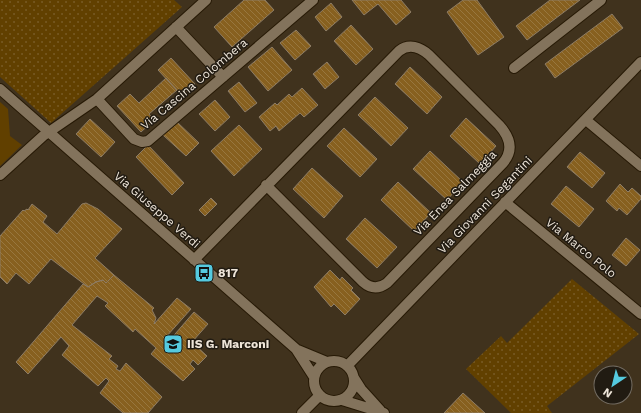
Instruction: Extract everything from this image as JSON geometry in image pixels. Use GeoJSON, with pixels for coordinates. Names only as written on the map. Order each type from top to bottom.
{"type":"FeatureCollection","features":[{"type":"Feature","properties":{"kind":"street","name":"Via Cascina Colombera"},"geometry":{"type":"LineString","coordinates":[[96,99],[134,140],[145,142],[313,0]]}},
{"type":"Feature","properties":{"kind":"street"},"geometry":{"type":"LineString","coordinates":[[514,68],[601,0]]}},
{"type":"Feature","properties":{"kind":"street"},"geometry":{"type":"LineString","coordinates":[[0,175],[48,132],[96,99],[176,27],[199,2]]}},
{"type":"Feature","properties":{"kind":"street"},"geometry":{"type":"LineString","coordinates":[[176,27],[223,77]]}},
{"type":"Feature","properties":{"kind":"street","name":"Via Enea Salmeggia"},"geometry":{"type":"LineString","coordinates":[[194,260],[266,185],[399,51],[406,47],[415,47],[429,55],[499,125],[508,138],[510,145],[510,152],[503,163],[387,283],[380,287],[369,286],[363,282],[266,185]]}},
{"type":"Feature","properties":{"kind":"street","name":"Via Giovanni Segantini"},"geometry":{"type":"LineString","coordinates":[[347,366],[641,62]]}},
{"type":"Feature","properties":{"kind":"street","name":"Via Giuseppe Verdi"},"geometry":{"type":"LineString","coordinates":[[0,89],[296,349],[314,377]]}},
{"type":"Feature","properties":{"kind":"street"},"geometry":{"type":"LineString","coordinates":[[586,120],[641,166]]}},
{"type":"Feature","properties":{"kind":"street","name":"Via Marco Polo"},"geometry":{"type":"LineString","coordinates":[[505,202],[641,314]]}},
{"type":"Feature","properties":{"kind":"street","name":"Via Giuseppe Verdi"},"geometry":{"type":"LineString","coordinates":[[296,349],[327,362]]}},
{"type":"Feature","properties":{"kind":"street"},"geometry":{"type":"LineString","coordinates":[[334,361],[347,366],[361,389],[382,412],[342,400],[328,401],[319,396],[315,390],[314,377],[321,366],[327,362],[334,361]]}},
{"type":"Feature","properties":{"kind":"street"},"geometry":{"type":"LineString","coordinates":[[342,400],[352,391],[354,378]]}},
{"type":"Feature","properties":{"kind":"street"},"geometry":{"type":"LineString","coordinates":[[302,413],[319,396]]}},
{"type":"Feature","properties":{"kind":"shaded area"},"geometry":{"type":"Polygon","coordinates":[[[0,0],[174,0],[182,7],[51,123],[0,77],[0,0]]]}},
{"type":"Feature","properties":{"kind":"shaded area"},"geometry":{"type":"Polygon","coordinates":[[[0,102],[8,109],[10,136],[22,145],[0,166],[0,102]]]}},
{"type":"Feature","properties":{"kind":"shaded area"},"geometry":{"type":"Polygon","coordinates":[[[572,279],[639,334],[599,365],[593,365],[593,370],[547,406],[552,413],[511,413],[466,369],[501,336],[507,343],[572,279]]]}},
{"type":"Feature","properties":{"kind":"building"},"geometry":{"type":"Polygon","coordinates":[[[244,0],[265,0],[274,10],[232,47],[214,27],[244,0]]]}},
{"type":"Feature","properties":{"kind":"building"},"geometry":{"type":"Polygon","coordinates":[[[352,0],[401,0],[411,12],[396,25],[378,4],[364,15],[352,0]]]}},
{"type":"Feature","properties":{"kind":"building"},"geometry":{"type":"Polygon","coordinates":[[[463,0],[477,0],[504,37],[478,55],[447,12],[463,0]]]}},
{"type":"Feature","properties":{"kind":"building"},"geometry":{"type":"Polygon","coordinates":[[[550,0],[580,0],[527,40],[516,26],[550,0]]]}},
{"type":"Feature","properties":{"kind":"building"},"geometry":{"type":"Polygon","coordinates":[[[331,3],[342,17],[326,31],[315,17],[331,3]]]}},
{"type":"Feature","properties":{"kind":"building"},"geometry":{"type":"Polygon","coordinates":[[[612,14],[623,28],[555,78],[545,64],[612,14]]]}},
{"type":"Feature","properties":{"kind":"building"},"geometry":{"type":"Polygon","coordinates":[[[351,25],[373,49],[356,65],[334,41],[351,25]]]}},
{"type":"Feature","properties":{"kind":"building"},"geometry":{"type":"Polygon","coordinates":[[[296,30],[311,46],[295,60],[280,43],[296,30]]]}},
{"type":"Feature","properties":{"kind":"building"},"geometry":{"type":"Polygon","coordinates":[[[272,47],[292,70],[268,91],[248,67],[272,47]]]}},
{"type":"Feature","properties":{"kind":"building"},"geometry":{"type":"Polygon","coordinates":[[[171,58],[195,84],[182,96],[158,70],[171,58]]]}},
{"type":"Feature","properties":{"kind":"building"},"geometry":{"type":"Polygon","coordinates":[[[327,62],[339,77],[325,89],[313,74],[327,62]]]}},
{"type":"Feature","properties":{"kind":"building"},"geometry":{"type":"Polygon","coordinates":[[[410,67],[442,97],[427,114],[395,84],[410,67]]]}},
{"type":"Feature","properties":{"kind":"building"},"geometry":{"type":"Polygon","coordinates":[[[166,78],[177,90],[149,114],[154,120],[141,132],[117,106],[130,94],[139,103],[166,78]]]}},
{"type":"Feature","properties":{"kind":"building"},"geometry":{"type":"Polygon","coordinates":[[[239,82],[257,103],[245,112],[228,91],[239,82]]]}},
{"type":"Feature","properties":{"kind":"building"},"geometry":{"type":"Polygon","coordinates":[[[302,88],[318,105],[304,117],[300,113],[279,131],[276,126],[270,131],[259,117],[275,103],[277,105],[289,94],[292,97],[302,88]]]}},
{"type":"Feature","properties":{"kind":"building"},"geometry":{"type":"Polygon","coordinates":[[[375,97],[408,128],[391,146],[358,115],[375,97]]]}},
{"type":"Feature","properties":{"kind":"building"},"geometry":{"type":"Polygon","coordinates":[[[215,100],[230,117],[215,131],[199,114],[215,100]]]}},
{"type":"Feature","properties":{"kind":"building"},"geometry":{"type":"Polygon","coordinates":[[[466,118],[496,146],[480,164],[450,136],[466,118]]]}},
{"type":"Feature","properties":{"kind":"building"},"geometry":{"type":"Polygon","coordinates":[[[90,119],[115,142],[101,157],[76,134],[90,119]]]}},
{"type":"Feature","properties":{"kind":"building"},"geometry":{"type":"Polygon","coordinates":[[[176,121],[199,143],[186,156],[163,135],[176,121]]]}},
{"type":"Feature","properties":{"kind":"building"},"geometry":{"type":"Polygon","coordinates":[[[239,125],[262,149],[234,176],[211,151],[239,125]]]}},
{"type":"Feature","properties":{"kind":"building"},"geometry":{"type":"Polygon","coordinates":[[[344,128],[377,159],[360,177],[327,146],[344,128]]]}},
{"type":"Feature","properties":{"kind":"building"},"geometry":{"type":"Polygon","coordinates":[[[148,145],[184,183],[172,195],[136,157],[148,145]]]}},
{"type":"Feature","properties":{"kind":"building"},"geometry":{"type":"Polygon","coordinates":[[[430,151],[463,182],[447,200],[413,169],[430,151]]]}},
{"type":"Feature","properties":{"kind":"building"},"geometry":{"type":"Polygon","coordinates":[[[580,152],[605,173],[592,188],[567,167],[580,152]]]}},
{"type":"Feature","properties":{"kind":"building"},"geometry":{"type":"Polygon","coordinates":[[[312,168],[343,196],[324,218],[293,189],[312,168]]]}},
{"type":"Feature","properties":{"kind":"building"},"geometry":{"type":"Polygon","coordinates":[[[398,182],[431,213],[414,231],[381,200],[398,182]]]}},
{"type":"Feature","properties":{"kind":"building"},"geometry":{"type":"Polygon","coordinates":[[[620,184],[628,192],[632,188],[641,196],[641,199],[627,215],[619,208],[617,211],[606,201],[620,184]]]}},
{"type":"Feature","properties":{"kind":"building"},"geometry":{"type":"Polygon","coordinates":[[[566,186],[594,209],[579,227],[551,204],[566,186]]]}},
{"type":"Feature","properties":{"kind":"building"},"geometry":{"type":"Polygon","coordinates":[[[211,198],[217,204],[205,216],[199,210],[211,198]]]}},
{"type":"Feature","properties":{"kind":"building"},"geometry":{"type":"Polygon","coordinates":[[[86,203],[98,209],[122,229],[95,258],[114,275],[106,283],[103,280],[88,287],[51,259],[29,284],[16,273],[7,284],[0,277],[0,236],[23,210],[28,210],[32,204],[47,216],[43,222],[57,234],[82,204],[86,203]]]}},
{"type":"Feature","properties":{"kind":"building"},"geometry":{"type":"Polygon","coordinates":[[[365,218],[397,247],[377,268],[346,239],[365,218]]]}},
{"type":"Feature","properties":{"kind":"building"},"geometry":{"type":"Polygon","coordinates":[[[626,238],[640,250],[626,266],[612,255],[626,238]]]}},
{"type":"Feature","properties":{"kind":"building"},"geometry":{"type":"Polygon","coordinates":[[[330,270],[340,280],[342,277],[353,288],[351,290],[360,299],[345,315],[334,304],[331,307],[314,287],[330,270]]]}},
{"type":"Feature","properties":{"kind":"building","name":"IIS G. Marconi"},"geometry":{"type":"Polygon","coordinates":[[[114,275],[154,308],[152,310],[156,318],[154,324],[177,298],[191,309],[166,337],[169,341],[194,312],[208,324],[192,342],[207,356],[198,365],[193,360],[190,364],[195,369],[183,381],[151,354],[156,348],[135,329],[133,332],[105,306],[108,303],[97,296],[72,325],[112,356],[109,359],[118,366],[116,369],[120,371],[126,363],[162,397],[148,413],[123,413],[100,393],[109,381],[106,378],[98,386],[62,355],[69,346],[61,337],[28,374],[16,362],[83,284],[88,287],[103,280],[106,283],[114,275]]]}},
{"type":"Feature","properties":{"kind":"building"},"geometry":{"type":"Polygon","coordinates":[[[463,393],[485,413],[444,413],[463,393]]]}},
{"type":"Feature","properties":{"kind":"place","name":"817"},"geometry":{"type":"Point","coordinates":[204,273]}},
{"type":"Feature","properties":{"kind":"place","name":"IIS G. Marconi"},"geometry":{"type":"Point","coordinates":[173,344]}}]}
